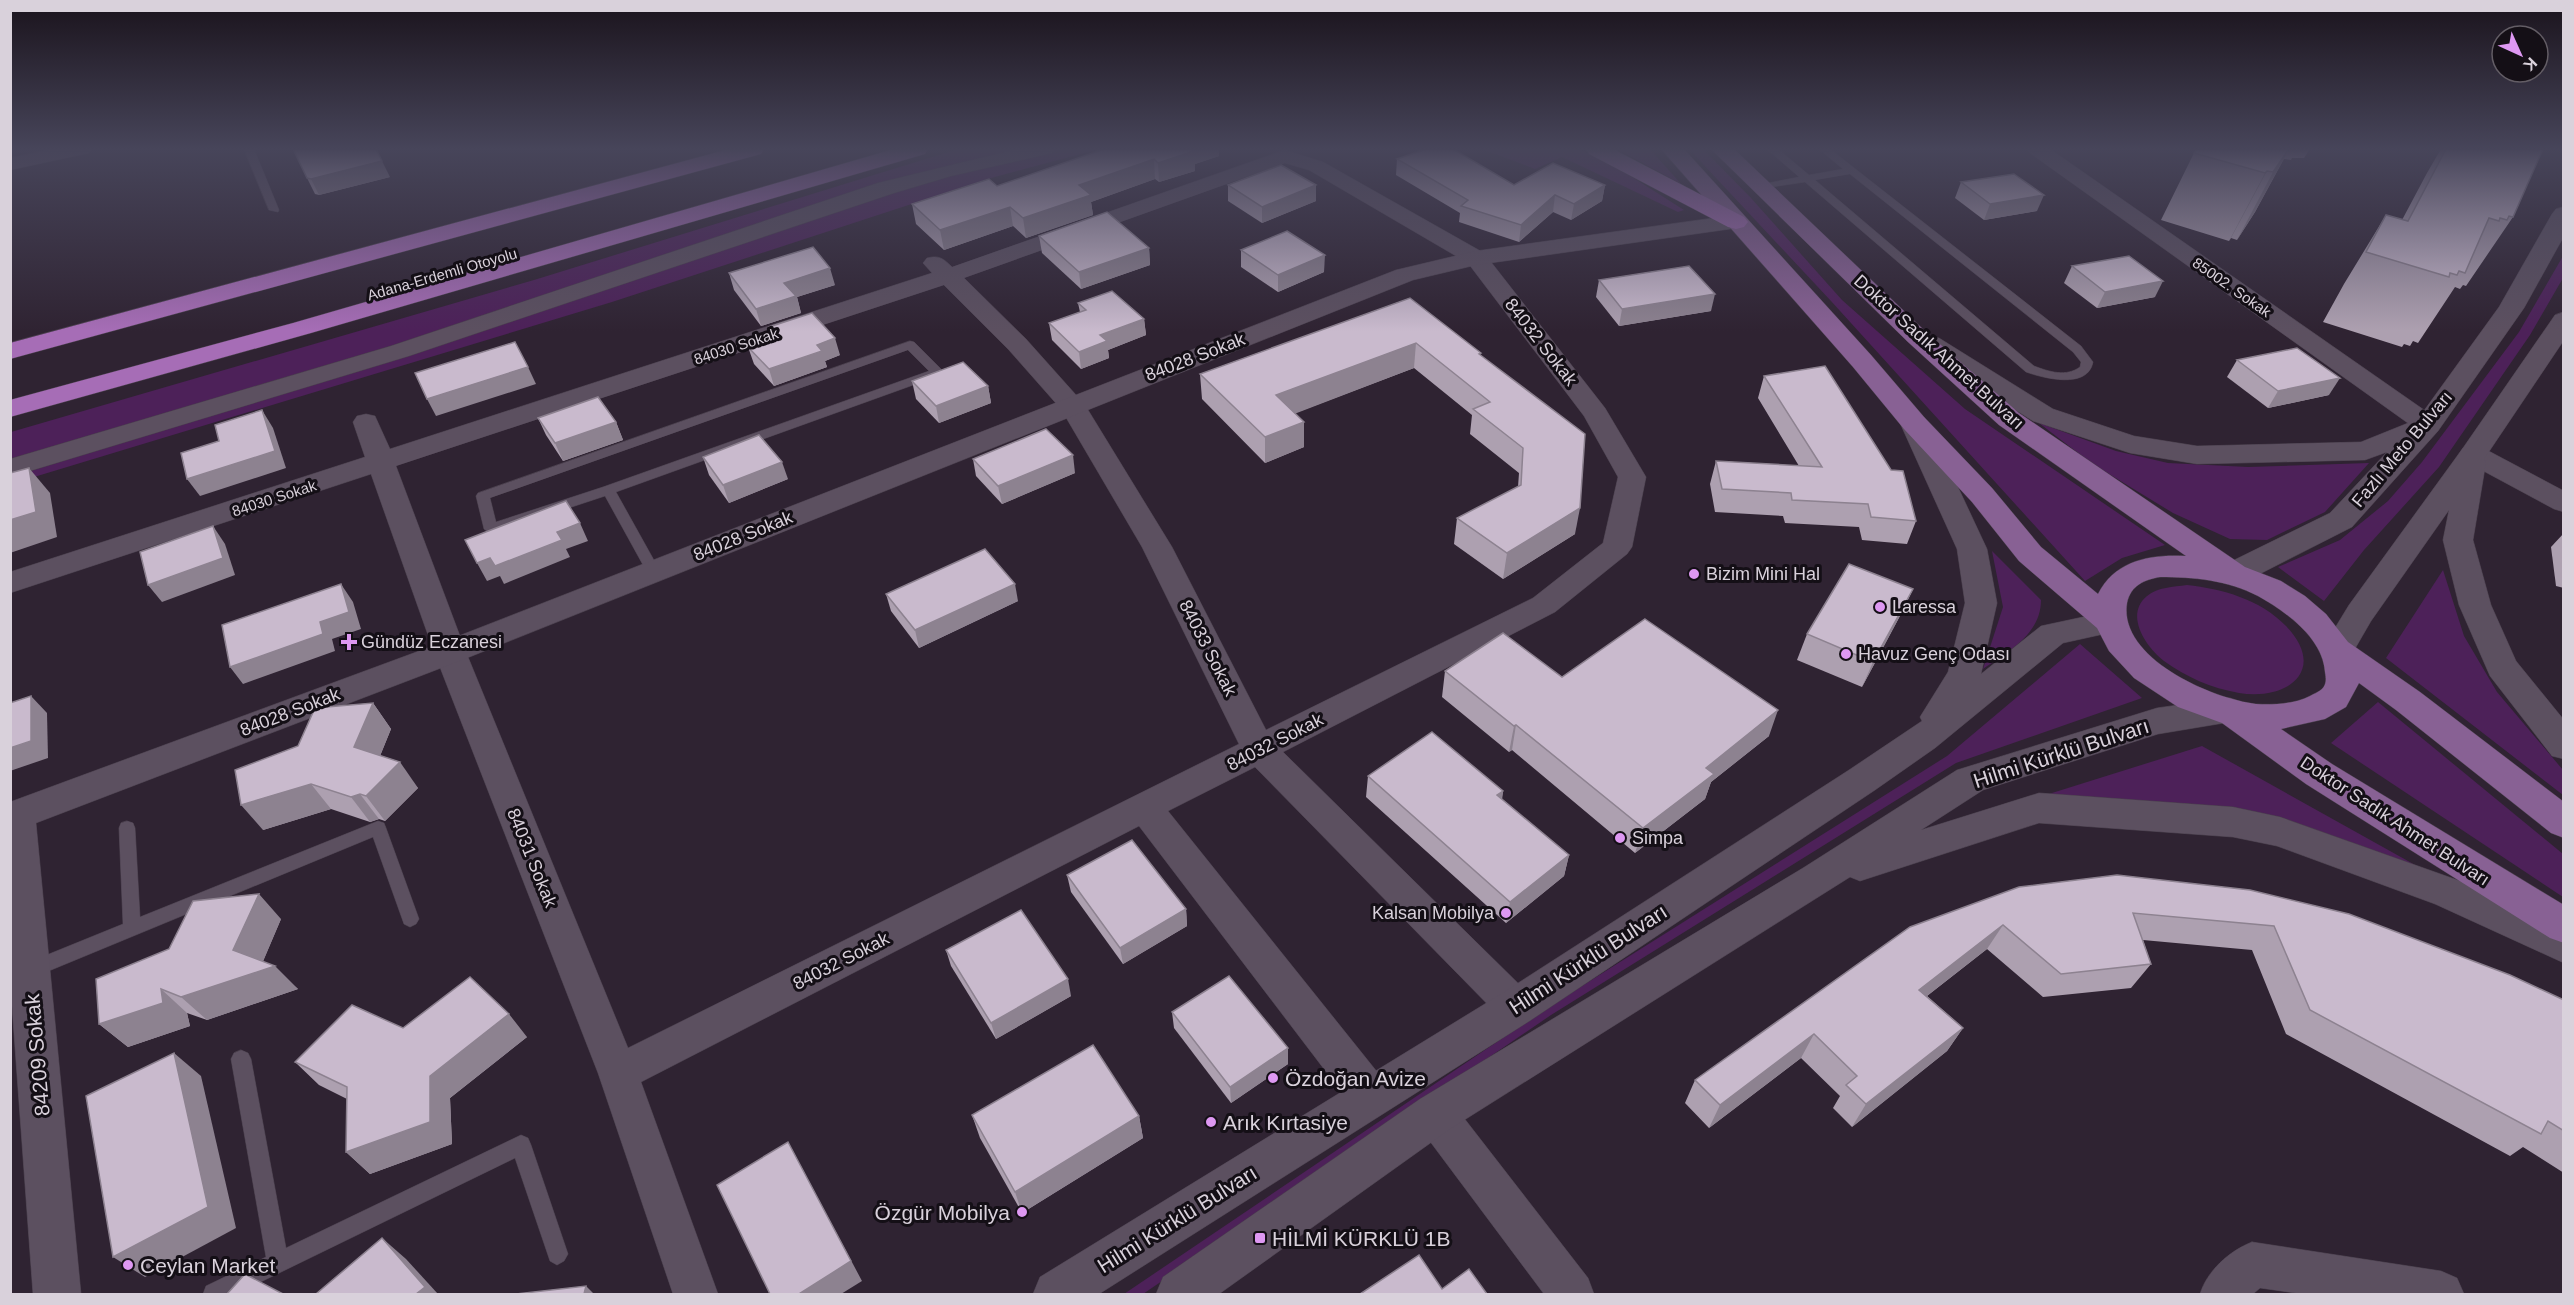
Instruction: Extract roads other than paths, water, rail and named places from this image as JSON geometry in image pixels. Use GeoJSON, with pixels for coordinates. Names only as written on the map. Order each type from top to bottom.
{"type":"FeatureCollection","features":[{"type":"Feature","properties":{"kind":"highway"},"geometry":{"type":"LineString","coordinates":[[63,337],[128,312],[492,210]]}},
{"type":"Feature","properties":{"kind":"highway"},"geometry":{"type":"LineString","coordinates":[[10,351],[529,210]]}},
{"type":"Feature","properties":{"kind":"highway","name":"Adana-Erdemli Otoyolu"},"geometry":{"type":"LineString","coordinates":[[10,395],[665,210]]}},
{"type":"Feature","properties":{"kind":"highway"},"geometry":{"type":"LineString","coordinates":[[10,409],[382,305],[708,210]]}},
{"type":"Feature","properties":{"kind":"highway"},"geometry":{"type":"LineString","coordinates":[[1713,210],[1736,222]]}},
{"type":"Feature","properties":{"kind":"main road"},"geometry":{"type":"LineString","coordinates":[[1725,210],[1862,361],[1914,423],[1982,495],[2030,554],[2111,622]]}},
{"type":"Feature","properties":{"kind":"main road","name":"Doktor Sadık Ahmet Bulvarı"},"geometry":{"type":"LineString","coordinates":[[1787,210],[1917,337],[2009,419],[2233,574]]}},
{"type":"Feature","properties":{"kind":"main road","name":"Fazlı Meto Bulvarı"},"geometry":{"type":"LineString","coordinates":[[2233,574],[2341,520],[2428,425],[2511,308],[2564,214]]}},
{"type":"Feature","properties":{"kind":"main road","name":"84028 Sokak"},"geometry":{"type":"LineString","coordinates":[[14,816],[450,652],[1405,275],[1476,258],[1736,222]]}},
{"type":"Feature","properties":{"kind":"main road"},"geometry":{"type":"LineString","coordinates":[[2337,651],[2360,613],[2473,454],[2564,320]]}},
{"type":"Feature","properties":{"kind":"main road"},"geometry":{"type":"LineString","coordinates":[[1917,337],[2043,415],[2130,444],[2197,455],[2365,451],[2428,425]]}},
{"type":"Feature","properties":{"kind":"main road"},"geometry":{"type":"LineString","coordinates":[[1914,423],[1972,549],[1981,603],[1964,674],[1923,739]]}},
{"type":"Feature","properties":{"kind":"main road"},"geometry":{"type":"LineString","coordinates":[[2473,454],[2458,540],[2475,605],[2502,666],[2564,746]]}},
{"type":"Feature","properties":{"kind":"main road"},"geometry":{"type":"LineString","coordinates":[[2160,566],[2195,566],[2233,574],[2270,589],[2303,610],[2328,634],[2342,660],[2343,685],[2328,704],[2303,715],[2269,717],[2230,711],[2191,698],[2156,678],[2129,654],[2113,630],[2108,607],[2115,588],[2133,574],[2160,566]]}},
{"type":"Feature","properties":{"kind":"main road","name":"Hilmi Kürklü Bulvarı"},"geometry":{"type":"LineString","coordinates":[[1057,1294],[1516,1007],[1923,739],[2053,634],[2111,622]]}},
{"type":"Feature","properties":{"kind":"main road"},"geometry":{"type":"LineString","coordinates":[[2337,651],[2408,701],[2564,823]]}},
{"type":"Feature","properties":{"kind":"main road","name":"Doktor Sadık Ahmet Bulvarı"},"geometry":{"type":"LineString","coordinates":[[2230,711],[2319,774],[2564,926]]}},
{"type":"Feature","properties":{"kind":"main road","name":"Hilmi Kürklü Bulvarı"},"geometry":{"type":"LineString","coordinates":[[1180,1294],[1435,1114],[1816,879],[1970,780],[2157,721],[2230,711]]}},
{"type":"Feature","properties":{"kind":"main road"},"geometry":{"type":"LineString","coordinates":[[1816,879],[2039,808],[2233,822],[2280,832],[2449,893],[2564,946]]}},
{"type":"Feature","properties":{"kind":"main road","name":"84209 Sokak"},"geometry":{"type":"LineString","coordinates":[[14,816],[30,970],[57,1294]]}},
{"type":"Feature","properties":{"kind":"street"},"geometry":{"type":"LineString","coordinates":[[10,468],[400,351],[821,210]]}},
{"type":"Feature","properties":{"kind":"street","name":"84030 Sokak"},"geometry":{"type":"LineString","coordinates":[[10,583],[381,463],[941,269],[1121,210]]}},
{"type":"Feature","properties":{"kind":"street","name":"84030 Sokak"},"geometry":{"type":"LineString","coordinates":[[1392,210],[1476,258]]}},
{"type":"Feature","properties":{"kind":"street","name":"85002. Sokak"},"geometry":{"type":"LineString","coordinates":[[2123,210],[2428,425]]}},
{"type":"Feature","properties":{"kind":"street","name":"84032 Sokak"},"geometry":{"type":"LineString","coordinates":[[618,1073],[1544,605],[1617,547],[1632,477],[1596,414],[1476,258]]}},
{"type":"Feature","properties":{"kind":"street","name":"84033 Sokak"},"geometry":{"type":"LineString","coordinates":[[941,269],[1017,344],[1072,405],[1156,547],[1259,750],[1516,1007]]}},
{"type":"Feature","properties":{"kind":"street","name":"84031 Sokak"},"geometry":{"type":"LineString","coordinates":[[366,422],[450,652],[618,1073],[695,1294]]}},
{"type":"Feature","properties":{"kind":"street"},"geometry":{"type":"LineString","coordinates":[[2473,454],[2564,503]]}},
{"type":"Feature","properties":{"kind":"street"},"geometry":{"type":"LineString","coordinates":[[1145,808],[1371,1097]]}},
{"type":"Feature","properties":{"kind":"street"},"geometry":{"type":"LineString","coordinates":[[1435,1114],[1572,1294]]}},
{"type":"Feature","properties":{"kind":"street"},"geometry":{"type":"LineString","coordinates":[[2222,1294],[2252,1264],[2441,1294]]}},
{"type":"Feature","properties":{"kind":"lane"},"geometry":{"type":"LineString","coordinates":[[1842,210],[2030,369],[2040,373],[2063,376],[2073,375],[2086,368],[2087,362],[2077,349],[1900,210]]}},
{"type":"Feature","properties":{"kind":"lane"},"geometry":{"type":"LineString","coordinates":[[910,345],[937,372],[608,490],[491,529],[483,496],[910,345]]}},
{"type":"Feature","properties":{"kind":"lane"},"geometry":{"type":"LineString","coordinates":[[608,490],[652,571]]}},
{"type":"Feature","properties":{"kind":"lane"},"geometry":{"type":"LineString","coordinates":[[127,828],[132,928]]}},
{"type":"Feature","properties":{"kind":"lane"},"geometry":{"type":"LineString","coordinates":[[30,970],[378,828],[410,919]]}},
{"type":"Feature","properties":{"kind":"lane"},"geometry":{"type":"LineString","coordinates":[[241,1059],[278,1263]]}},
{"type":"Feature","properties":{"kind":"lane"},"geometry":{"type":"LineString","coordinates":[[214,1294],[521,1145],[556,1254]]}},
{"type":"Feature","properties":{"kind":"place","name":"Bizim Mini Hal"},"geometry":{"type":"Point","coordinates":[1694,574]}},
{"type":"Feature","properties":{"kind":"place","name":"Laressa"},"geometry":{"type":"Point","coordinates":[1880,607]}},
{"type":"Feature","properties":{"kind":"place","name":"Gündüz Eczanesi"},"geometry":{"type":"Point","coordinates":[349,642]}},
{"type":"Feature","properties":{"kind":"place","name":"Havuz Genç Odası"},"geometry":{"type":"Point","coordinates":[1846,654]}},
{"type":"Feature","properties":{"kind":"place","name":"Simpa"},"geometry":{"type":"Point","coordinates":[1620,838]}},
{"type":"Feature","properties":{"kind":"place","name":"Kalsan Mobilya"},"geometry":{"type":"Point","coordinates":[1506,913]}},
{"type":"Feature","properties":{"kind":"place","name":"Özdoğan Avize"},"geometry":{"type":"Point","coordinates":[1273,1078]}},
{"type":"Feature","properties":{"kind":"place","name":"Arık Kırtasiye"},"geometry":{"type":"Point","coordinates":[1211,1122]}},
{"type":"Feature","properties":{"kind":"place","name":"Özgür Mobilya"},"geometry":{"type":"Point","coordinates":[1022,1212]}},
{"type":"Feature","properties":{"kind":"place","name":"HİLMİ KÜRKLÜ 1B"},"geometry":{"type":"Point","coordinates":[1260,1238]}},
{"type":"Feature","properties":{"kind":"place","name":"Ceylan Market"},"geometry":{"type":"Point","coordinates":[128,1265]}}]}
